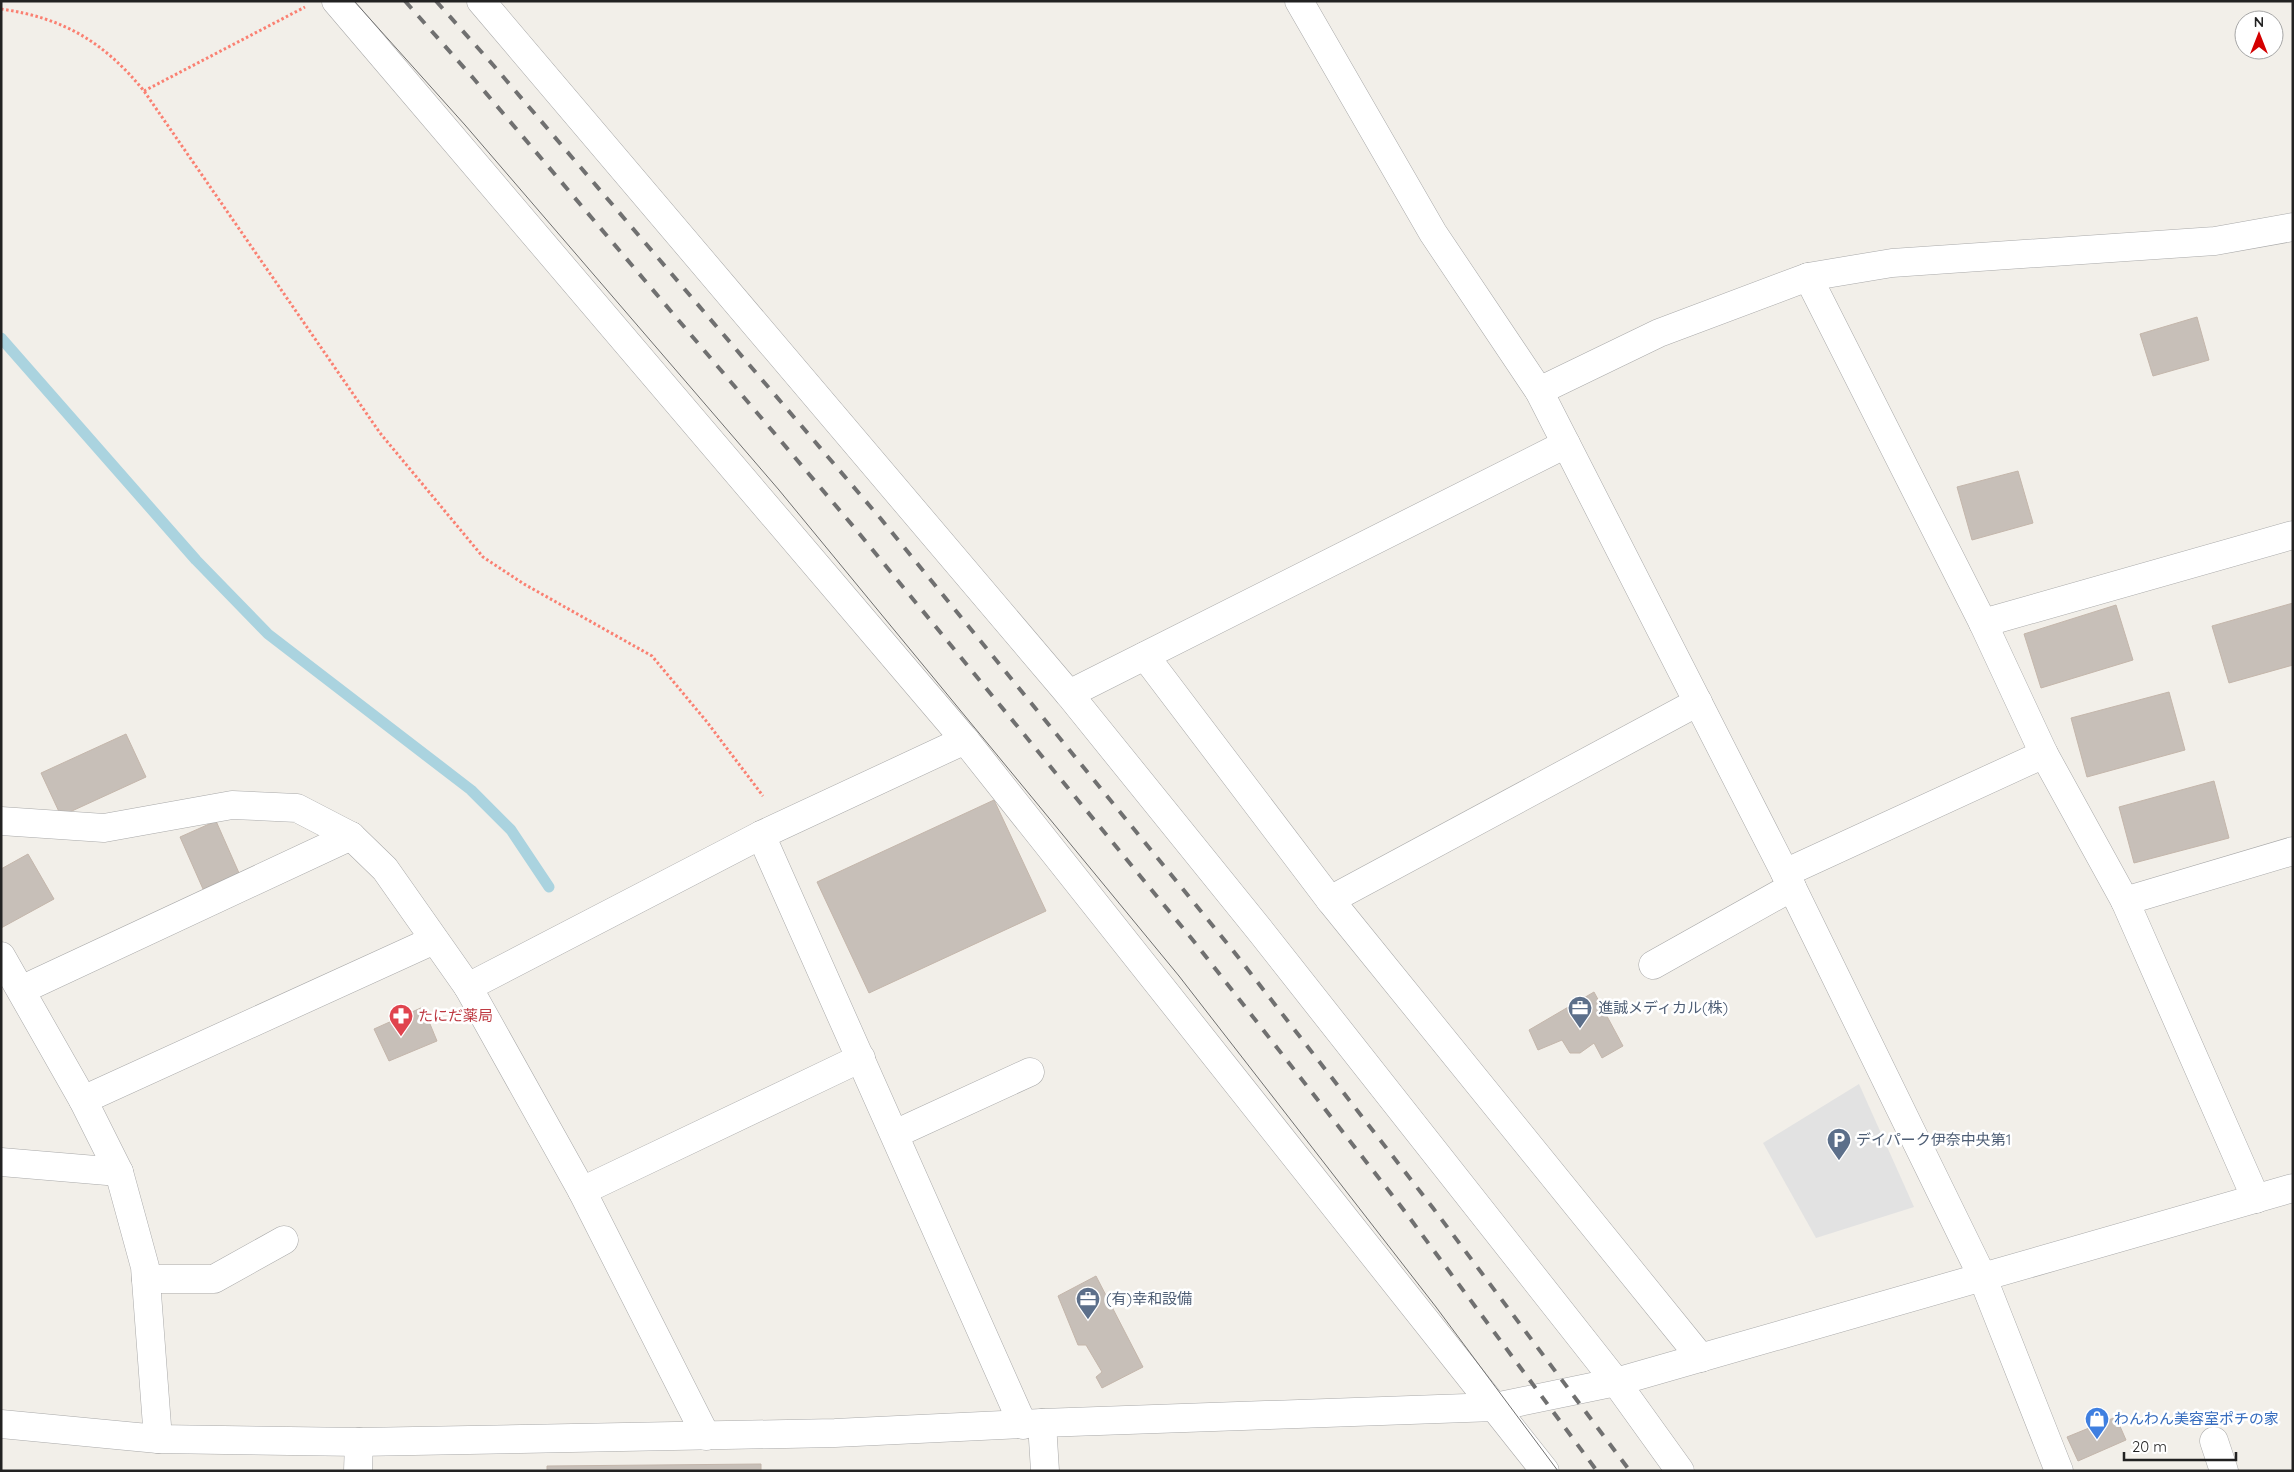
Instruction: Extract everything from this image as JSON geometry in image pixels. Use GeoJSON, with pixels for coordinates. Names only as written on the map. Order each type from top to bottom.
{"type":"FeatureCollection","features":[{"type":"Feature","properties":{"kind":"street"},"geometry":{"type":"LineString","coordinates":[[336,1],[965,740],[1545,1471]]}},
{"type":"Feature","properties":{"kind":"street"},"geometry":{"type":"LineString","coordinates":[[481,1],[1069,694],[1262,933],[1616,1382],[1680,1471]]}},
{"type":"Feature","properties":{"kind":"street"},"geometry":{"type":"LineString","coordinates":[[1299,1],[1432,233],[1539,391],[1788,880],[1982,1276],[2059,1471]]}},
{"type":"Feature","properties":{"kind":"street"},"geometry":{"type":"LineString","coordinates":[[1539,391],[1658,332],[1808,277],[1892,263],[2215,241],[2293,227]]}},
{"type":"Feature","properties":{"kind":"street"},"geometry":{"type":"LineString","coordinates":[[1808,277],[1983,622],[2044,754],[2125,901],[2256,1199]]}},
{"type":"Feature","properties":{"kind":"street"},"geometry":{"type":"LineString","coordinates":[[1069,694],[1566,444]]}},
{"type":"Feature","properties":{"kind":"street"},"geometry":{"type":"LineString","coordinates":[[1983,622],[2293,535]]}},
{"type":"Feature","properties":{"kind":"street"},"geometry":{"type":"LineString","coordinates":[[1145,656],[1330,900],[1701,1358]]}},
{"type":"Feature","properties":{"kind":"street"},"geometry":{"type":"LineString","coordinates":[[1330,900],[1698,702]]}},
{"type":"Feature","properties":{"kind":"street"},"geometry":{"type":"LineString","coordinates":[[468,987],[772,829],[965,740]]}},
{"type":"Feature","properties":{"kind":"street"},"geometry":{"type":"LineString","coordinates":[[1653,965],[1788,880],[2044,754]]}},
{"type":"Feature","properties":{"kind":"street"},"geometry":{"type":"LineString","coordinates":[[1,821],[104,828],[232,805],[297,808],[351,836],[385,870],[468,987],[582,1191],[706,1436]]}},
{"type":"Feature","properties":{"kind":"street"},"geometry":{"type":"LineString","coordinates":[[772,829],[861,1058],[1032,1424],[1044,1471]]}},
{"type":"Feature","properties":{"kind":"street"},"geometry":{"type":"LineString","coordinates":[[21,990],[351,836]]}},
{"type":"Feature","properties":{"kind":"street"},"geometry":{"type":"LineString","coordinates":[[2125,901],[2293,851]]}},
{"type":"Feature","properties":{"kind":"street"},"geometry":{"type":"LineString","coordinates":[[83,1100],[434,940]]}},
{"type":"Feature","properties":{"kind":"street"},"geometry":{"type":"LineString","coordinates":[[1,956],[83,1100],[119,1172],[145,1267],[158,1439]]}},
{"type":"Feature","properties":{"kind":"street"},"geometry":{"type":"LineString","coordinates":[[582,1191],[861,1058]]}},
{"type":"Feature","properties":{"kind":"street"},"geometry":{"type":"LineString","coordinates":[[895,1134],[1030,1072]]}},
{"type":"Feature","properties":{"kind":"street"},"geometry":{"type":"LineString","coordinates":[[1,1162],[119,1172]]}},
{"type":"Feature","properties":{"kind":"street"},"geometry":{"type":"LineString","coordinates":[[1,1424],[158,1439],[359,1442],[835,1433],[1495,1407],[1616,1382],[2293,1188]]}},
{"type":"Feature","properties":{"kind":"street"},"geometry":{"type":"LineString","coordinates":[[146,1279],[214,1279],[284,1240]]}},
{"type":"Feature","properties":{"kind":"street"},"geometry":{"type":"LineString","coordinates":[[2214,1441],[2224,1471]]}},
{"type":"Feature","properties":{"kind":"street"},"geometry":{"type":"LineString","coordinates":[[358,1471],[359,1442]]}},
{"type":"Feature","properties":{"kind":"path"},"geometry":{"type":"LineString","coordinates":[[144,91],[308,6]]}},
{"type":"Feature","properties":{"kind":"path"},"geometry":{"type":"LineString","coordinates":[[1,9],[30,13],[80,33],[125,67],[144,91],[380,433],[483,557],[524,584],[652,656],[713,729],[772,829]]}},
{"type":"Feature","properties":{"kind":"shaded area"},"geometry":{"type":"Polygon","coordinates":[[[1859,1084],[1914,1207],[1816,1238],[1763,1143],[1859,1084]]]}},
{"type":"Feature","properties":{"kind":"building"},"geometry":{"type":"Polygon","coordinates":[[[2197,317],[2209,360],[2153,376],[2140,334],[2197,317]]]}},
{"type":"Feature","properties":{"kind":"building"},"geometry":{"type":"Polygon","coordinates":[[[2018,471],[2033,523],[1972,540],[1957,487],[2018,471]]]}},
{"type":"Feature","properties":{"kind":"building"},"geometry":{"type":"Polygon","coordinates":[[[2293,603],[2293,665],[2229,683],[2212,626],[2293,603]]]}},
{"type":"Feature","properties":{"kind":"building"},"geometry":{"type":"Polygon","coordinates":[[[2116,605],[2133,660],[2041,688],[2024,634],[2116,605]]]}},
{"type":"Feature","properties":{"kind":"building"},"geometry":{"type":"Polygon","coordinates":[[[2169,692],[2185,750],[2087,777],[2071,718],[2169,692]]]}},
{"type":"Feature","properties":{"kind":"building"},"geometry":{"type":"Polygon","coordinates":[[[126,734],[146,777],[61,816],[41,773],[126,734]]]}},
{"type":"Feature","properties":{"kind":"building"},"geometry":{"type":"Polygon","coordinates":[[[2214,781],[2229,838],[2134,863],[2119,807],[2214,781]]]}},
{"type":"Feature","properties":{"kind":"building"},"geometry":{"type":"Polygon","coordinates":[[[994,800],[1046,911],[869,993],[817,882],[994,800]]]}},
{"type":"Feature","properties":{"kind":"building"},"geometry":{"type":"Polygon","coordinates":[[[216,821],[239,873],[203,889],[180,837],[216,821]]]}},
{"type":"Feature","properties":{"kind":"building"},"geometry":{"type":"Polygon","coordinates":[[[28,854],[54,899],[1,928],[1,869],[28,854]]]}},
{"type":"Feature","properties":{"kind":"building"},"geometry":{"type":"Polygon","coordinates":[[[1594,992],[1623,1046],[1602,1058],[1594,1043],[1580,1053],[1570,1053],[1562,1040],[1538,1050],[1529,1030],[1594,992]]]}},
{"type":"Feature","properties":{"kind":"building"},"geometry":{"type":"Polygon","coordinates":[[[423,1007],[437,1041],[389,1061],[374,1029],[423,1007]]]}},
{"type":"Feature","properties":{"kind":"building"},"geometry":{"type":"Polygon","coordinates":[[[1096,1276],[1143,1367],[1102,1388],[1096,1377],[1102,1372],[1086,1345],[1078,1345],[1058,1296],[1096,1276]]]}},
{"type":"Feature","properties":{"kind":"building"},"geometry":{"type":"Polygon","coordinates":[[[2116,1417],[2126,1440],[2078,1461],[2067,1437],[2116,1417]]]}},
{"type":"Feature","properties":{"kind":"building"},"geometry":{"type":"Polygon","coordinates":[[[761,1464],[761,1471],[547,1471],[547,1466],[761,1464]]]}},
{"type":"Feature","properties":{"kind":"waterway"},"geometry":{"type":"LineString","coordinates":[[1,338],[196,560],[268,634],[471,790],[511,830],[549,887]]}},
{"type":"Feature","properties":{"kind":"tram line"},"geometry":{"type":"LineString","coordinates":[[354,1],[465,125],[779,490],[1179,976],[1436,1307],[1558,1471]]}},
{"type":"Feature","properties":{"kind":"railway"},"geometry":{"type":"LineString","coordinates":[[405,1],[474,79],[853,526],[1196,944],[1403,1209],[1597,1471]]}},
{"type":"Feature","properties":{"kind":"railway"},"geometry":{"type":"LineString","coordinates":[[436,1],[494,66],[881,519],[1231,948],[1433,1208],[1630,1471]]}},
{"type":"Feature","properties":{"kind":"place","name":"進誠メディカル(株)"},"geometry":{"type":"Point","coordinates":[1580,1029]}},
{"type":"Feature","properties":{"kind":"place","name":"たにだ薬局"},"geometry":{"type":"Point","coordinates":[401,1037]}},
{"type":"Feature","properties":{"kind":"place","name":"デイパーク伊奈中央第1"},"geometry":{"type":"Point","coordinates":[1839,1161]}},
{"type":"Feature","properties":{"kind":"place","name":"(有)幸和設備"},"geometry":{"type":"Point","coordinates":[1088,1320]}},
{"type":"Feature","properties":{"kind":"place","name":"わんわん美容室ポチの家"},"geometry":{"type":"Point","coordinates":[2097,1440]}}]}
